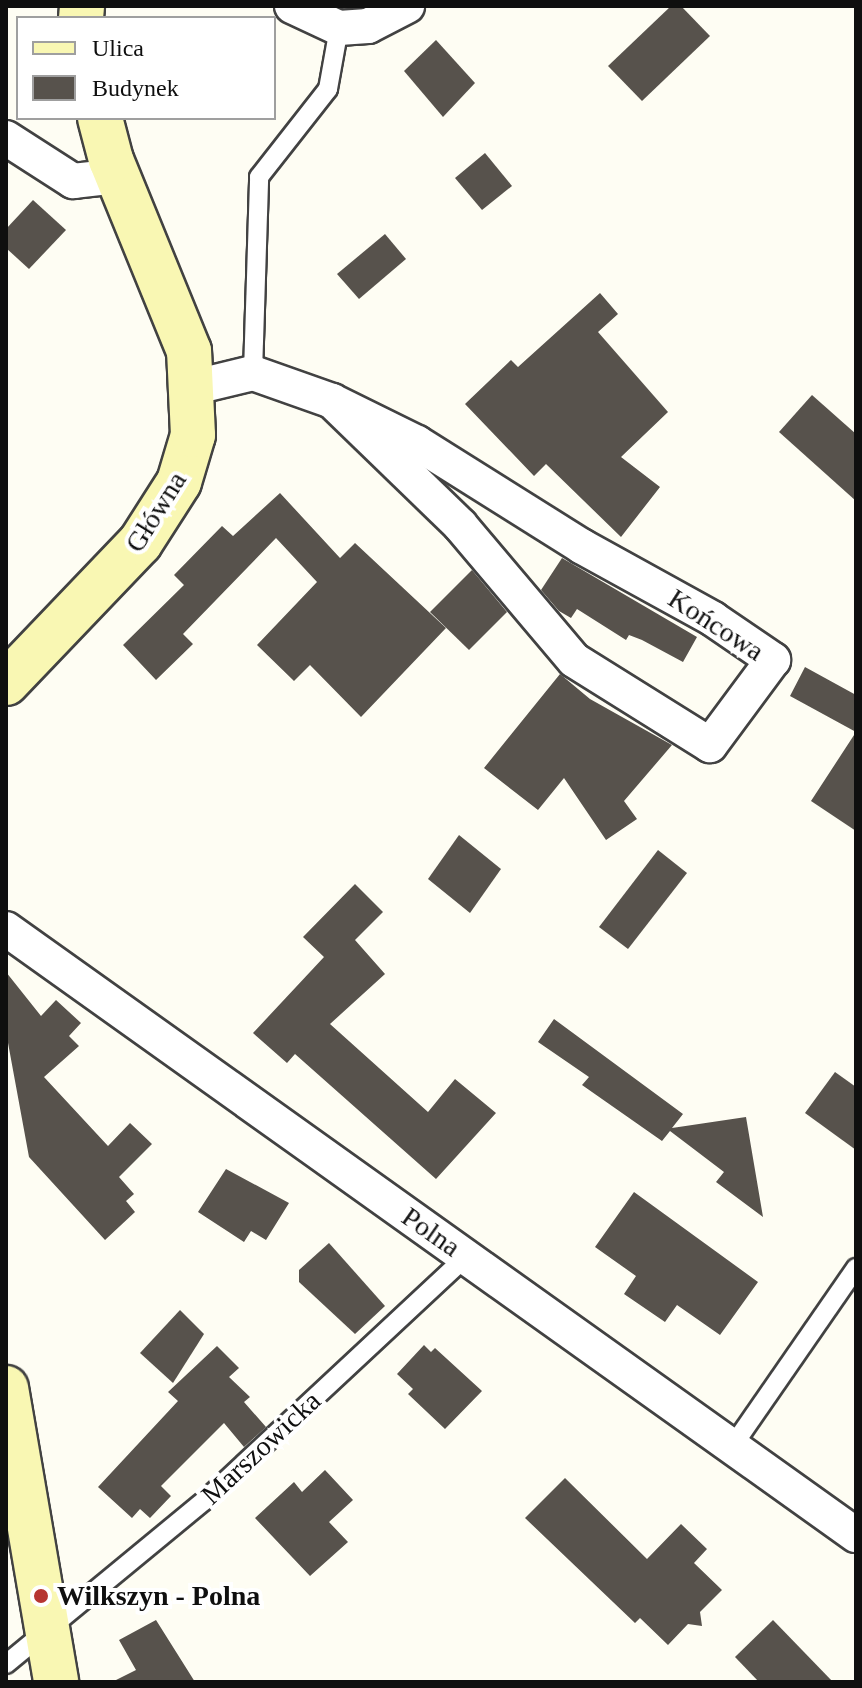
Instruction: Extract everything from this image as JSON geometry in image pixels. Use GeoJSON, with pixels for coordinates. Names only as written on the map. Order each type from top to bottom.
{"type":"FeatureCollection","features":[{"type":"Feature","properties":{"kind":"street"},"geometry":{"type":"LineString","coordinates":[[292,6],[339,28],[368,26],[407,6]]}},
{"type":"Feature","properties":{"kind":"street","name":"Główna"},"geometry":{"type":"LineString","coordinates":[[6,683],[108,579],[163,512],[187,463],[195,387],[189,351],[117,176],[101,120]]}},
{"type":"Feature","properties":{"kind":"street"},"geometry":{"type":"LineString","coordinates":[[6,138],[73,181],[117,176]]}},
{"type":"Feature","properties":{"kind":"street"},"geometry":{"type":"LineString","coordinates":[[195,387],[253,373]]}},
{"type":"Feature","properties":{"kind":"street","name":"Końcowa"},"geometry":{"type":"LineString","coordinates":[[253,373],[332,401],[417,443],[581,546],[713,619],[773,660],[710,745],[574,660],[460,525],[332,401]]}},
{"type":"Feature","properties":{"kind":"street","name":"Polna"},"geometry":{"type":"LineString","coordinates":[[6,929],[856,1535]]}},
{"type":"Feature","properties":{"kind":"street"},"geometry":{"type":"LineString","coordinates":[[6,1388],[56,1682]]}},
{"type":"Feature","properties":{"kind":"lane"},"geometry":{"type":"LineString","coordinates":[[253,373],[259,177],[328,89],[339,28]]}},
{"type":"Feature","properties":{"kind":"lane","name":"Marszowicka"},"geometry":{"type":"LineString","coordinates":[[6,1664],[204,1501],[466,1257]]}},
{"type":"Feature","properties":{"kind":"lane"},"geometry":{"type":"LineString","coordinates":[[732,1447],[856,1268]]}},
{"type":"Feature","properties":{"kind":"building"},"geometry":{"type":"Polygon","coordinates":[[[671,6],[681,6],[710,36],[642,101],[608,66],[671,6]]]}},
{"type":"Feature","properties":{"kind":"building"},"geometry":{"type":"Polygon","coordinates":[[[436,40],[475,83],[443,117],[404,71],[436,40]]]}},
{"type":"Feature","properties":{"kind":"building"},"geometry":{"type":"Polygon","coordinates":[[[485,153],[512,186],[482,210],[455,178],[485,153]]]}},
{"type":"Feature","properties":{"kind":"building"},"geometry":{"type":"Polygon","coordinates":[[[33,200],[66,230],[29,269],[6,248],[6,229],[33,200]]]}},
{"type":"Feature","properties":{"kind":"building"},"geometry":{"type":"Polygon","coordinates":[[[385,234],[406,259],[359,299],[337,274],[385,234]]]}},
{"type":"Feature","properties":{"kind":"building"},"geometry":{"type":"Polygon","coordinates":[[[600,293],[618,314],[598,332],[668,412],[621,457],[660,487],[621,537],[546,464],[534,476],[465,404],[511,360],[518,367],[600,293]]]}},
{"type":"Feature","properties":{"kind":"building"},"geometry":{"type":"Polygon","coordinates":[[[812,395],[856,434],[856,501],[779,432],[812,395]]]}},
{"type":"Feature","properties":{"kind":"building"},"geometry":{"type":"Polygon","coordinates":[[[280,493],[340,558],[355,543],[446,628],[361,717],[310,665],[294,681],[257,645],[317,582],[276,538],[183,634],[193,644],[156,680],[123,645],[184,585],[174,575],[222,526],[233,536],[280,493]]]}},
{"type":"Feature","properties":{"kind":"building"},"geometry":{"type":"Polygon","coordinates":[[[562,558],[697,637],[683,662],[642,640],[629,635],[626,640],[577,609],[571,618],[559,611],[541,590],[562,558]]]}},
{"type":"Feature","properties":{"kind":"building"},"geometry":{"type":"Polygon","coordinates":[[[472,570],[507,612],[469,650],[430,612],[472,570]]]}},
{"type":"Feature","properties":{"kind":"building"},"geometry":{"type":"Polygon","coordinates":[[[805,667],[856,695],[856,732],[790,696],[805,667]]]}},
{"type":"Feature","properties":{"kind":"building"},"geometry":{"type":"Polygon","coordinates":[[[560,674],[590,699],[672,745],[624,801],[637,819],[606,840],[564,778],[538,810],[484,768],[560,674]]]}},
{"type":"Feature","properties":{"kind":"building"},"geometry":{"type":"Polygon","coordinates":[[[856,732],[856,831],[811,801],[856,732]]]}},
{"type":"Feature","properties":{"kind":"building"},"geometry":{"type":"Polygon","coordinates":[[[459,835],[501,869],[470,913],[428,879],[459,835]]]}},
{"type":"Feature","properties":{"kind":"building"},"geometry":{"type":"Polygon","coordinates":[[[658,850],[687,873],[628,949],[599,927],[658,850]]]}},
{"type":"Feature","properties":{"kind":"building"},"geometry":{"type":"Polygon","coordinates":[[[355,884],[383,912],[355,940],[385,974],[330,1024],[428,1112],[455,1079],[496,1113],[436,1179],[295,1054],[287,1063],[253,1033],[324,957],[303,937],[355,884]]]}},
{"type":"Feature","properties":{"kind":"building"},"geometry":{"type":"Polygon","coordinates":[[[6,972],[41,1016],[56,1000],[81,1023],[69,1036],[79,1046],[44,1077],[108,1146],[130,1123],[152,1144],[119,1177],[134,1194],[126,1201],[135,1212],[105,1240],[29,1157],[6,1032],[6,972]]]}},
{"type":"Feature","properties":{"kind":"building"},"geometry":{"type":"Polygon","coordinates":[[[554,1019],[683,1114],[672,1128],[746,1117],[763,1217],[716,1182],[724,1172],[670,1131],[662,1141],[582,1085],[589,1077],[538,1042],[554,1019]]]}},
{"type":"Feature","properties":{"kind":"building"},"geometry":{"type":"Polygon","coordinates":[[[835,1072],[856,1087],[856,1150],[805,1113],[835,1072]]]}},
{"type":"Feature","properties":{"kind":"building"},"geometry":{"type":"Polygon","coordinates":[[[226,1169],[289,1203],[266,1240],[251,1231],[244,1242],[198,1212],[226,1169]]]}},
{"type":"Feature","properties":{"kind":"building"},"geometry":{"type":"Polygon","coordinates":[[[634,1192],[758,1282],[720,1335],[677,1305],[665,1322],[624,1294],[636,1276],[595,1247],[634,1192]]]}},
{"type":"Feature","properties":{"kind":"building"},"geometry":{"type":"Polygon","coordinates":[[[329,1243],[385,1306],[355,1334],[299,1282],[299,1270],[329,1243]]]}},
{"type":"Feature","properties":{"kind":"building"},"geometry":{"type":"Polygon","coordinates":[[[180,1310],[204,1334],[173,1383],[140,1353],[180,1310]]]}},
{"type":"Feature","properties":{"kind":"building"},"geometry":{"type":"Polygon","coordinates":[[[424,1345],[431,1352],[435,1348],[482,1391],[445,1429],[408,1394],[413,1389],[397,1374],[424,1345]]]}},
{"type":"Feature","properties":{"kind":"building"},"geometry":{"type":"Polygon","coordinates":[[[217,1346],[239,1368],[229,1377],[250,1397],[244,1402],[266,1427],[244,1447],[224,1423],[161,1486],[171,1496],[150,1518],[140,1509],[132,1518],[98,1487],[178,1401],[168,1392],[217,1346]]]}},
{"type":"Feature","properties":{"kind":"building"},"geometry":{"type":"Polygon","coordinates":[[[325,1470],[353,1500],[329,1522],[348,1542],[310,1576],[255,1518],[294,1482],[302,1492],[325,1470]]]}},
{"type":"Feature","properties":{"kind":"building"},"geometry":{"type":"Polygon","coordinates":[[[565,1478],[647,1559],[681,1524],[707,1549],[694,1563],[722,1590],[700,1612],[702,1626],[688,1624],[668,1645],[640,1618],[635,1623],[525,1518],[565,1478]]]}},
{"type":"Feature","properties":{"kind":"building"},"geometry":{"type":"Polygon","coordinates":[[[156,1620],[195,1682],[112,1682],[136,1670],[119,1640],[156,1620]]]}},
{"type":"Feature","properties":{"kind":"building"},"geometry":{"type":"Polygon","coordinates":[[[773,1620],[833,1682],[759,1682],[735,1657],[773,1620]]]}},
{"type":"Feature","properties":{"kind":"place","name":"Wilkszyn - Polna"},"geometry":{"type":"Point","coordinates":[41,1596]}}]}
